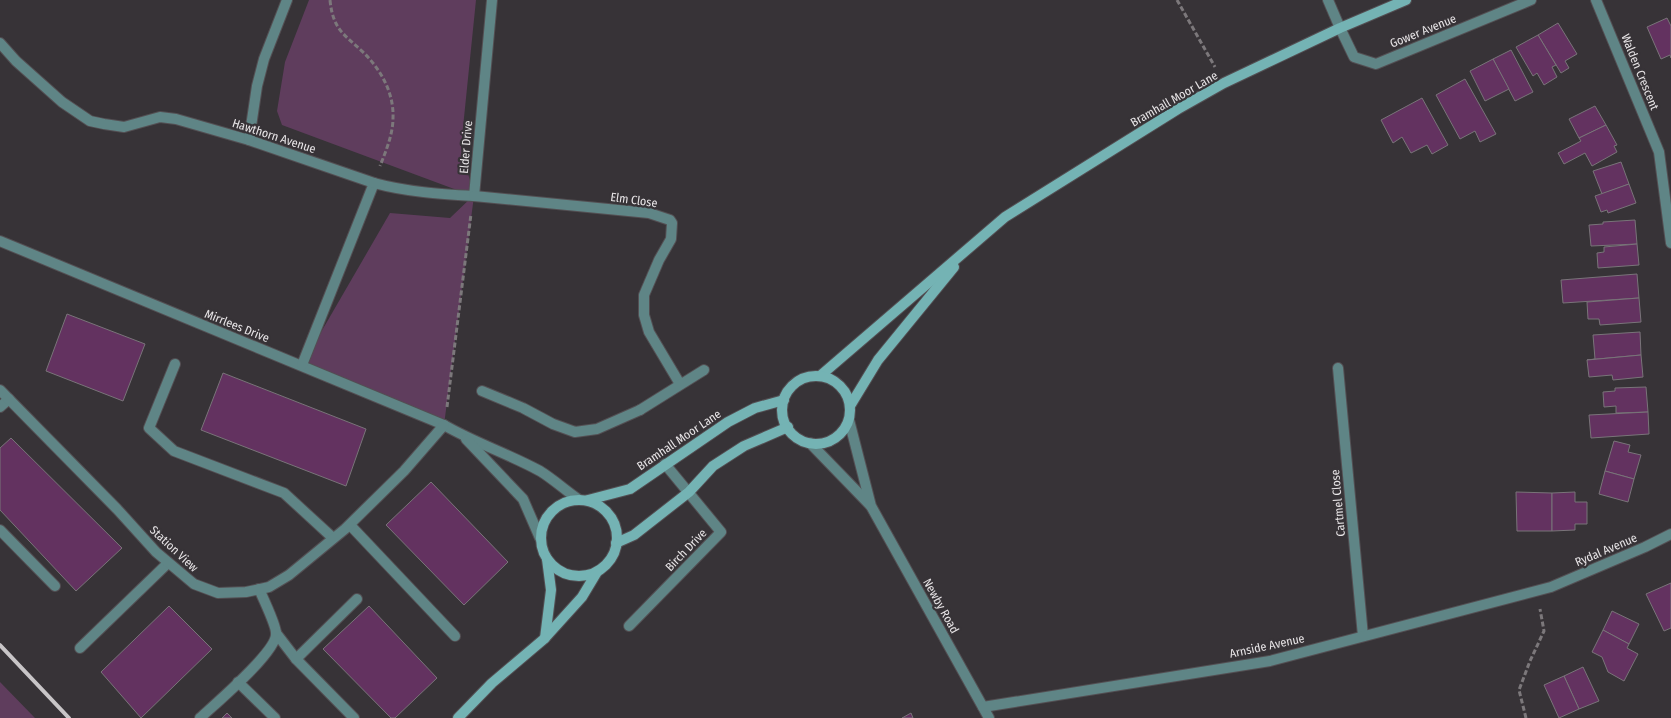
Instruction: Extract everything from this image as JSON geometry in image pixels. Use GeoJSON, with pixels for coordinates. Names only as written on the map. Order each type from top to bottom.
{"type":"FeatureCollection","features":[{"type":"Feature","properties":{"kind":"street"},"geometry":{"type":"LineString","coordinates":[[248,140],[257,86],[264,58],[287,0]]}},
{"type":"Feature","properties":{"kind":"street","name":"Elder Drive"},"geometry":{"type":"LineString","coordinates":[[474,196],[492,0]]}},
{"type":"Feature","properties":{"kind":"street","name":"Gower Avenue"},"geometry":{"type":"LineString","coordinates":[[1328,0],[1354,56],[1376,64],[1531,0]]}},
{"type":"Feature","properties":{"kind":"street","name":"Bramhall Moor Lane"},"geometry":{"type":"LineString","coordinates":[[820,376],[1004,217],[1178,109],[1224,84],[1340,28],[1406,0]]}},
{"type":"Feature","properties":{"kind":"street","name":"Walden Crescent"},"geometry":{"type":"LineString","coordinates":[[1596,0],[1659,152],[1671,243]]}},
{"type":"Feature","properties":{"kind":"street","name":"Hawthorn Avenue"},"geometry":{"type":"LineString","coordinates":[[0,43],[16,61],[62,102],[90,121],[124,126],[160,118],[176,119],[248,140],[374,183]]}},
{"type":"Feature","properties":{"kind":"street"},"geometry":{"type":"LineString","coordinates":[[302,365],[374,183],[397,190],[474,196]]}},
{"type":"Feature","properties":{"kind":"street","name":"Elm Close"},"geometry":{"type":"LineString","coordinates":[[474,196],[649,213],[670,220],[672,223],[671,239],[659,260],[644,294],[644,315],[649,332],[680,384]]}},
{"type":"Feature","properties":{"kind":"street","name":"Mirrlees Drive"},"geometry":{"type":"LineString","coordinates":[[0,241],[444,425],[463,436],[500,451],[541,472],[583,500]]}},
{"type":"Feature","properties":{"kind":"street","name":"Bramhall Moor Lane"},"geometry":{"type":"LineString","coordinates":[[850,406],[878,360],[970,246]]}},
{"type":"Feature","properties":{"kind":"street"},"geometry":{"type":"LineString","coordinates":[[175,364],[149,428],[174,451],[284,493],[333,538]]}},
{"type":"Feature","properties":{"kind":"street","name":"Cartmel Close"},"geometry":{"type":"LineString","coordinates":[[1338,368],[1363,636]]}},
{"type":"Feature","properties":{"kind":"street"},"geometry":{"type":"LineString","coordinates":[[482,391],[523,408],[552,424],[575,432],[597,429],[640,410],[704,370]]}},
{"type":"Feature","properties":{"kind":"street"},"geometry":{"type":"LineString","coordinates":[[820,376],[833,380],[848,397],[850,406],[849,420],[834,439],[822,443],[810,443],[799,439],[785,423],[782,406],[784,400],[789,389],[798,381],[808,377],[820,376]]}},
{"type":"Feature","properties":{"kind":"street","name":"Station View"},"geometry":{"type":"LineString","coordinates":[[0,390],[118,509],[156,552],[194,584],[218,593],[246,592],[269,587],[289,575],[350,525],[404,471],[444,425]]}},
{"type":"Feature","properties":{"kind":"street"},"geometry":{"type":"LineString","coordinates":[[0,407],[9,399]]}},
{"type":"Feature","properties":{"kind":"street","name":"Bramhall Moor Lane"},"geometry":{"type":"LineString","coordinates":[[540,538],[545,519],[564,502],[583,500],[630,488],[728,422],[755,408],[784,400]]}},
{"type":"Feature","properties":{"kind":"street","name":"Newby Road"},"geometry":{"type":"LineString","coordinates":[[849,420],[871,506],[989,718]]}},
{"type":"Feature","properties":{"kind":"street"},"geometry":{"type":"LineString","coordinates":[[616,543],[634,536],[689,492],[713,466],[744,446],[788,427]]}},
{"type":"Feature","properties":{"kind":"street","name":"Mirrlees Drive"},"geometry":{"type":"LineString","coordinates":[[463,436],[523,500],[540,538]]}},
{"type":"Feature","properties":{"kind":"street","name":"Newby Road"},"geometry":{"type":"LineString","coordinates":[[810,443],[871,506]]}},
{"type":"Feature","properties":{"kind":"street","name":"Birch Drive"},"geometry":{"type":"LineString","coordinates":[[629,626],[721,532],[665,464]]}},
{"type":"Feature","properties":{"kind":"street"},"geometry":{"type":"LineString","coordinates":[[540,538],[547,559],[556,569],[567,575],[580,576],[597,572],[604,567],[615,552],[617,528],[611,516],[601,506],[583,500]]}},
{"type":"Feature","properties":{"kind":"street"},"geometry":{"type":"LineString","coordinates":[[350,525],[454,636]]}},
{"type":"Feature","properties":{"kind":"street"},"geometry":{"type":"LineString","coordinates":[[0,530],[55,586]]}},
{"type":"Feature","properties":{"kind":"street","name":"Rydal Avenue"},"geometry":{"type":"LineString","coordinates":[[1551,587],[1671,534]]}},
{"type":"Feature","properties":{"kind":"street"},"geometry":{"type":"LineString","coordinates":[[544,639],[551,590],[547,559]]}},
{"type":"Feature","properties":{"kind":"street"},"geometry":{"type":"LineString","coordinates":[[80,648],[168,563]]}},
{"type":"Feature","properties":{"kind":"street"},"geometry":{"type":"LineString","coordinates":[[458,718],[492,683],[544,639],[582,597],[597,572]]}},
{"type":"Feature","properties":{"kind":"street","name":"Arnside Avenue"},"geometry":{"type":"LineString","coordinates":[[982,706],[1270,661],[1551,587]]}},
{"type":"Feature","properties":{"kind":"street"},"geometry":{"type":"LineString","coordinates":[[259,589],[276,633],[296,659],[354,718]]}},
{"type":"Feature","properties":{"kind":"street"},"geometry":{"type":"LineString","coordinates":[[296,659],[357,599]]}},
{"type":"Feature","properties":{"kind":"street"},"geometry":{"type":"LineString","coordinates":[[200,718],[261,661],[274,643],[276,633]]}},
{"type":"Feature","properties":{"kind":"street"},"geometry":{"type":"LineString","coordinates":[[238,682],[275,718]]}},
{"type":"Feature","properties":{"kind":"path"},"geometry":{"type":"LineString","coordinates":[[330,0],[331,11],[339,30],[344,37],[366,55],[382,74],[390,94],[394,118],[389,144],[374,183]]}},
{"type":"Feature","properties":{"kind":"path"},"geometry":{"type":"LineString","coordinates":[[1177,0],[1224,84]]}},
{"type":"Feature","properties":{"kind":"path"},"geometry":{"type":"LineString","coordinates":[[444,425],[474,196]]}},
{"type":"Feature","properties":{"kind":"path"},"geometry":{"type":"LineString","coordinates":[[1526,718],[1519,690],[1544,631],[1536,591]]}},
{"type":"Feature","properties":{"kind":"shaded area"},"geometry":{"type":"Polygon","coordinates":[[[309,0],[476,0],[461,147],[474,196],[444,425],[302,365],[390,213],[450,218],[473,196],[282,125],[277,111],[285,62],[309,0]]]}},
{"type":"Feature","properties":{"kind":"shaded area"},"geometry":{"type":"Polygon","coordinates":[[[0,682],[35,718],[0,718],[0,682]]]}},
{"type":"Feature","properties":{"kind":"building"},"geometry":{"type":"Polygon","coordinates":[[[1667,18],[1671,26],[1671,58],[1670,55],[1661,59],[1647,27],[1667,18]]]}},
{"type":"Feature","properties":{"kind":"building"},"geometry":{"type":"Polygon","coordinates":[[[1558,23],[1577,54],[1565,61],[1569,68],[1561,73],[1538,35],[1558,23]]]}},
{"type":"Feature","properties":{"kind":"building"},"geometry":{"type":"Polygon","coordinates":[[[1538,35],[1556,65],[1552,67],[1557,77],[1544,85],[1537,73],[1533,76],[1516,47],[1538,35]]]}},
{"type":"Feature","properties":{"kind":"building"},"geometry":{"type":"Polygon","coordinates":[[[1511,50],[1533,92],[1515,101],[1493,59],[1511,50]]]}},
{"type":"Feature","properties":{"kind":"building"},"geometry":{"type":"Polygon","coordinates":[[[1493,59],[1509,89],[1485,101],[1470,71],[1493,59]]]}},
{"type":"Feature","properties":{"kind":"building"},"geometry":{"type":"Polygon","coordinates":[[[1465,79],[1496,134],[1480,142],[1475,131],[1460,139],[1436,95],[1465,79]]]}},
{"type":"Feature","properties":{"kind":"building"},"geometry":{"type":"Polygon","coordinates":[[[1422,98],[1448,145],[1432,154],[1427,145],[1411,153],[1402,137],[1393,143],[1381,120],[1422,98]]]}},
{"type":"Feature","properties":{"kind":"building"},"geometry":{"type":"Polygon","coordinates":[[[1595,106],[1606,125],[1579,138],[1569,119],[1595,106]]]}},
{"type":"Feature","properties":{"kind":"building"},"geometry":{"type":"Polygon","coordinates":[[[1606,125],[1617,145],[1614,146],[1617,152],[1592,166],[1585,153],[1564,164],[1558,153],[1581,141],[1579,138],[1606,125]]]}},
{"type":"Feature","properties":{"kind":"building"},"geometry":{"type":"Polygon","coordinates":[[[1621,162],[1629,184],[1602,194],[1593,171],[1621,162]]]}},
{"type":"Feature","properties":{"kind":"building"},"geometry":{"type":"Polygon","coordinates":[[[1629,184],[1636,203],[1608,213],[1607,210],[1601,212],[1595,196],[1629,184]]]}},
{"type":"Feature","properties":{"kind":"building"},"geometry":{"type":"Polygon","coordinates":[[[1635,220],[1637,244],[1591,246],[1589,225],[1635,220]]]}},
{"type":"Feature","properties":{"kind":"building"},"geometry":{"type":"Polygon","coordinates":[[[1637,244],[1639,265],[1598,268],[1597,253],[1604,252],[1604,247],[1637,244]]]}},
{"type":"Feature","properties":{"kind":"building"},"geometry":{"type":"Polygon","coordinates":[[[1637,274],[1639,298],[1563,303],[1561,280],[1637,274]]]}},
{"type":"Feature","properties":{"kind":"building"},"geometry":{"type":"Polygon","coordinates":[[[1639,298],[1641,322],[1600,325],[1599,319],[1588,319],[1587,302],[1639,298]]]}},
{"type":"Feature","properties":{"kind":"building"},"geometry":{"type":"Polygon","coordinates":[[[67,314],[145,344],[123,401],[46,371],[67,314]]]}},
{"type":"Feature","properties":{"kind":"building"},"geometry":{"type":"Polygon","coordinates":[[[1640,332],[1641,355],[1587,360],[1595,359],[1593,335],[1640,332]]]}},
{"type":"Feature","properties":{"kind":"building"},"geometry":{"type":"Polygon","coordinates":[[[1641,355],[1643,377],[1613,380],[1612,375],[1589,377],[1587,360],[1641,355]]]}},
{"type":"Feature","properties":{"kind":"building"},"geometry":{"type":"Polygon","coordinates":[[[223,373],[366,429],[346,486],[201,430],[223,373]]]}},
{"type":"Feature","properties":{"kind":"building"},"geometry":{"type":"Polygon","coordinates":[[[1646,387],[1648,412],[1616,413],[1616,406],[1604,407],[1603,392],[1615,391],[1615,388],[1646,387]]]}},
{"type":"Feature","properties":{"kind":"building"},"geometry":{"type":"Polygon","coordinates":[[[1648,412],[1649,434],[1591,438],[1589,415],[1648,412]]]}},
{"type":"Feature","properties":{"kind":"building"},"geometry":{"type":"Polygon","coordinates":[[[11,438],[122,548],[76,591],[0,510],[0,448],[11,438]]]}},
{"type":"Feature","properties":{"kind":"building"},"geometry":{"type":"Polygon","coordinates":[[[1614,441],[1630,445],[1628,452],[1641,455],[1634,479],[1605,471],[1614,441]]]}},
{"type":"Feature","properties":{"kind":"building"},"geometry":{"type":"Polygon","coordinates":[[[1605,471],[1634,479],[1628,502],[1599,494],[1605,471]]]}},
{"type":"Feature","properties":{"kind":"building"},"geometry":{"type":"Polygon","coordinates":[[[431,482],[508,562],[464,605],[386,525],[431,482]]]}},
{"type":"Feature","properties":{"kind":"building"},"geometry":{"type":"Polygon","coordinates":[[[1516,492],[1552,493],[1552,531],[1517,531],[1516,492]]]}},
{"type":"Feature","properties":{"kind":"building"},"geometry":{"type":"Polygon","coordinates":[[[1575,492],[1575,502],[1587,502],[1587,524],[1575,524],[1575,530],[1552,531],[1552,493],[1575,492]]]}},
{"type":"Feature","properties":{"kind":"building"},"geometry":{"type":"Polygon","coordinates":[[[1671,583],[1671,628],[1664,631],[1646,594],[1671,583]]]}},
{"type":"Feature","properties":{"kind":"building"},"geometry":{"type":"Polygon","coordinates":[[[169,606],[212,649],[141,718],[101,672],[169,606]]]}},
{"type":"Feature","properties":{"kind":"building"},"geometry":{"type":"Polygon","coordinates":[[[369,606],[437,678],[395,718],[391,718],[323,649],[369,606]]]}},
{"type":"Feature","properties":{"kind":"building"},"geometry":{"type":"Polygon","coordinates":[[[1612,611],[1639,624],[1629,644],[1603,630],[1612,611]]]}},
{"type":"Feature","properties":{"kind":"building"},"geometry":{"type":"Polygon","coordinates":[[[1603,630],[1629,644],[1627,648],[1638,654],[1624,681],[1608,672],[1602,657],[1592,652],[1603,630]]]}},
{"type":"Feature","properties":{"kind":"building"},"geometry":{"type":"Polygon","coordinates":[[[1583,667],[1599,701],[1579,709],[1564,676],[1583,667]]]}},
{"type":"Feature","properties":{"kind":"building"},"geometry":{"type":"Polygon","coordinates":[[[1564,676],[1579,709],[1559,718],[1544,685],[1564,676]]]}},
{"type":"Feature","properties":{"kind":"building"},"geometry":{"type":"Polygon","coordinates":[[[227,713],[232,718],[222,718],[227,713]]]}},
{"type":"Feature","properties":{"kind":"building"},"geometry":{"type":"Polygon","coordinates":[[[911,713],[913,718],[902,718],[911,713]]]}},
{"type":"Feature","properties":{"kind":"railway"},"geometry":{"type":"LineString","coordinates":[[0,645],[69,718]]}}]}
